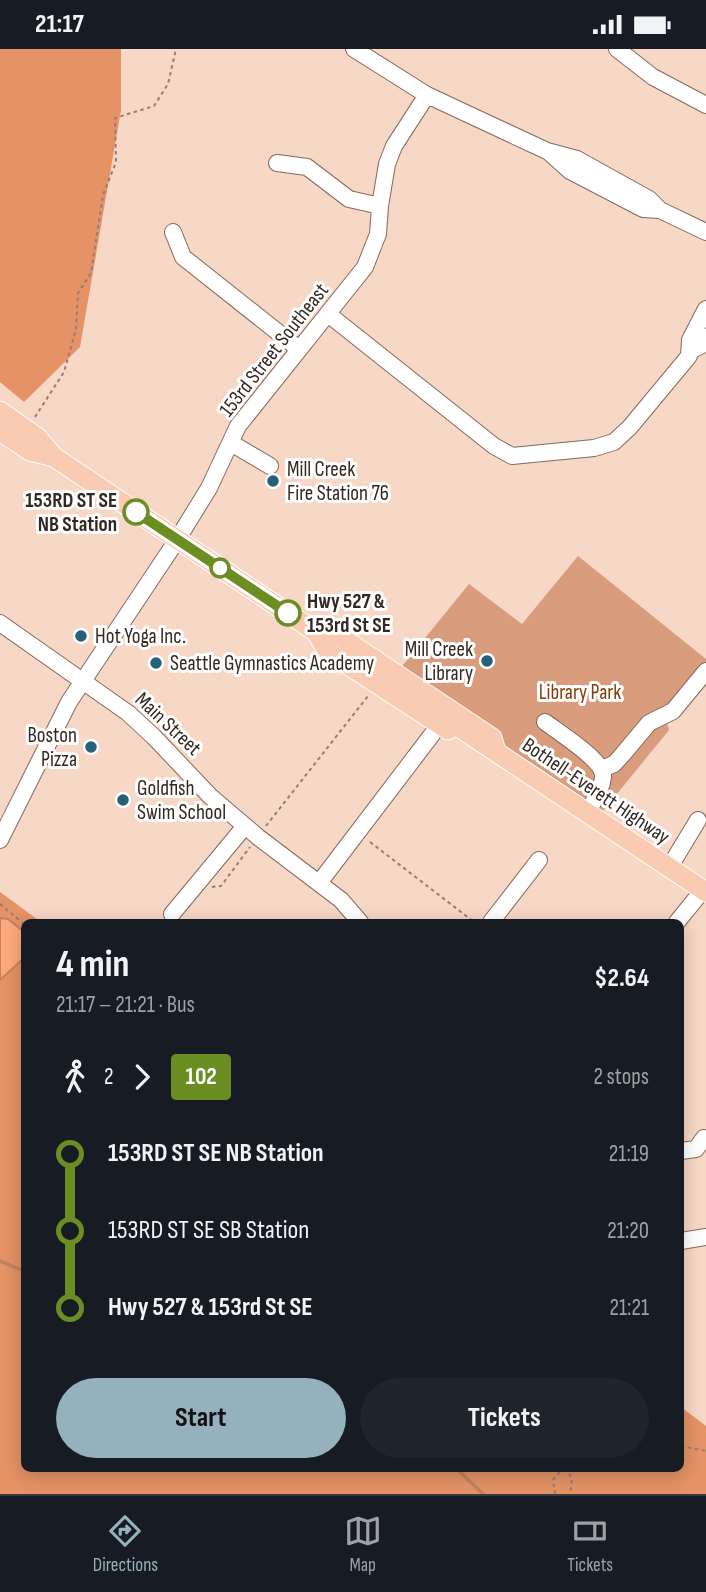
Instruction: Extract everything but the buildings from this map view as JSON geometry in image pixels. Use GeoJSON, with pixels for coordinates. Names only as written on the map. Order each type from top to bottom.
{"type":"FeatureCollection","features":[{"type":"Feature","properties":{"kind":"main road","name":"Bothell-Everett Highway"},"geometry":{"type":"LineString","coordinates":[[0,411],[38,437],[54,457],[177,540],[316,632],[339,636],[492,739],[495,751]]}},
{"type":"Feature","properties":{"kind":"main road","name":"Bothell-Everett Highway"},"geometry":{"type":"LineString","coordinates":[[0,431],[30,451],[54,457]]}},
{"type":"Feature","properties":{"kind":"main road","name":"Bothell-Everett Highway"},"geometry":{"type":"LineString","coordinates":[[316,632],[328,652],[482,752],[495,751],[704,891]]}},
{"type":"Feature","properties":{"kind":"street"},"geometry":{"type":"LineString","coordinates":[[354,49],[428,95],[547,151],[570,171],[643,209],[660,210],[706,232]]}},
{"type":"Feature","properties":{"kind":"street"},"geometry":{"type":"LineString","coordinates":[[618,49],[653,77],[706,105]]}},
{"type":"Feature","properties":{"kind":"street","name":"153rd Street Southeast"},"geometry":{"type":"LineString","coordinates":[[0,840],[82,680],[177,540],[209,488],[239,426],[365,267],[378,235],[387,164],[394,146],[428,95]]}},
{"type":"Feature","properties":{"kind":"street"},"geometry":{"type":"LineString","coordinates":[[277,163],[307,167],[349,199],[380,206]]}},
{"type":"Feature","properties":{"kind":"street"},"geometry":{"type":"LineString","coordinates":[[173,232],[183,257],[299,349]]}},
{"type":"Feature","properties":{"kind":"street"},"geometry":{"type":"LineString","coordinates":[[328,314],[494,446],[512,456],[594,448],[614,442],[630,427],[689,356],[690,340],[705,313]]}},
{"type":"Feature","properties":{"kind":"street"},"geometry":{"type":"LineString","coordinates":[[690,351],[702,345],[706,337]]}},
{"type":"Feature","properties":{"kind":"street"},"geometry":{"type":"LineString","coordinates":[[230,443],[270,466]]}},
{"type":"Feature","properties":{"kind":"street","name":"Main Street"},"geometry":{"type":"LineString","coordinates":[[0,623],[128,713],[155,737],[210,796],[341,900],[357,919]]}},
{"type":"Feature","properties":{"kind":"street"},"geometry":{"type":"LineString","coordinates":[[603,769],[614,764],[649,723],[673,711],[706,671]]}},
{"type":"Feature","properties":{"kind":"street"},"geometry":{"type":"LineString","coordinates":[[545,722],[603,769],[604,776],[587,812]]}},
{"type":"Feature","properties":{"kind":"street"},"geometry":{"type":"LineString","coordinates":[[319,883],[440,724]]}},
{"type":"Feature","properties":{"kind":"street"},"geometry":{"type":"LineString","coordinates":[[669,868],[698,820]]}},
{"type":"Feature","properties":{"kind":"street"},"geometry":{"type":"LineString","coordinates":[[172,914],[245,826]]}},
{"type":"Feature","properties":{"kind":"street"},"geometry":{"type":"LineString","coordinates":[[493,919],[539,860]]}},
{"type":"Feature","properties":{"kind":"street"},"geometry":{"type":"LineString","coordinates":[[680,919],[704,891]]}},
{"type":"Feature","properties":{"kind":"street"},"geometry":{"type":"LineString","coordinates":[[684,1151],[696,1149],[704,1138]]}},
{"type":"Feature","properties":{"kind":"street"},"geometry":{"type":"LineString","coordinates":[[684,1241],[706,1237]]}},
{"type":"Feature","properties":{"kind":"path"},"geometry":{"type":"LineString","coordinates":[[27,430],[64,372],[76,329],[78,293],[91,273],[103,195],[116,162],[115,118],[153,106],[168,84],[176,49]]}},
{"type":"Feature","properties":{"kind":"path"},"geometry":{"type":"LineString","coordinates":[[263,830],[377,684]]}},
{"type":"Feature","properties":{"kind":"path"},"geometry":{"type":"LineString","coordinates":[[358,832],[470,919]]}},
{"type":"Feature","properties":{"kind":"path"},"geometry":{"type":"LineString","coordinates":[[207,892],[211,887],[221,886],[253,844]]}},
{"type":"Feature","properties":{"kind":"path"},"geometry":{"type":"LineString","coordinates":[[0,904],[21,922]]}},
{"type":"Feature","properties":{"kind":"path"},"geometry":{"type":"LineString","coordinates":[[684,1447],[706,1451]]}},
{"type":"Feature","properties":{"kind":"path"},"geometry":{"type":"LineString","coordinates":[[555,1494],[553,1480],[560,1472]]}},
{"type":"Feature","properties":{"kind":"path"},"geometry":{"type":"LineString","coordinates":[[567,1472],[572,1485],[569,1494]]}},
{"type":"Feature","properties":{"kind":"green space","name":"Library Park"},"geometry":{"type":"Polygon","coordinates":[[[578,556],[706,659],[706,664],[666,720],[669,730],[599,816],[399,670],[469,584],[522,624],[578,556]]]}},
{"type":"Feature","properties":{"kind":"shaded area"},"geometry":{"type":"Polygon","coordinates":[[[0,49],[121,49],[121,110],[80,347],[24,402],[0,382],[0,49]]]}},
{"type":"Feature","properties":{"kind":"shaded area"},"geometry":{"type":"Polygon","coordinates":[[[0,892],[37,919],[21,919],[21,1472],[684,1472],[684,1409],[706,1426],[706,1494],[0,1494],[0,892]]]}},
{"type":"Feature","properties":{"kind":"shaded area"},"geometry":{"type":"Polygon","coordinates":[[[0,918],[8,919],[21,930],[21,961],[0,980],[0,918]]]}},
{"type":"Feature","properties":{"kind":"waterway"},"geometry":{"type":"LineString","coordinates":[[0,1261],[21,1270]]}},
{"type":"Feature","properties":{"kind":"waterway"},"geometry":{"type":"LineString","coordinates":[[460,1472],[483,1494]]}},
{"type":"Feature","properties":{"kind":"bus line","name":"102"},"geometry":{"type":"LineString","coordinates":[[136,512],[288,613]]}},
{"type":"Feature","properties":{"kind":"place","name":"Mill Creek Fire Station 76"},"geometry":{"type":"Point","coordinates":[273,481]}},
{"type":"Feature","properties":{"kind":"place","name":"153RD ST SE NB Station"},"geometry":{"type":"Point","coordinates":[136,512]}},
{"type":"Feature","properties":{"kind":"place","name":"Hwy 527 & 153rd St SE"},"geometry":{"type":"Point","coordinates":[288,613]}},
{"type":"Feature","properties":{"kind":"place","name":"Hot Yoga Inc."},"geometry":{"type":"Point","coordinates":[81,636]}},
{"type":"Feature","properties":{"kind":"place","name":"Mill Creek Library"},"geometry":{"type":"Point","coordinates":[487,661]}},
{"type":"Feature","properties":{"kind":"place","name":"Seattle Gymnastics Academy"},"geometry":{"type":"Point","coordinates":[156,663]}},
{"type":"Feature","properties":{"kind":"place","name":"Boston Pizza"},"geometry":{"type":"Point","coordinates":[91,747]}},
{"type":"Feature","properties":{"kind":"place","name":"Goldfish Swim School"},"geometry":{"type":"Point","coordinates":[123,800]}}]}
